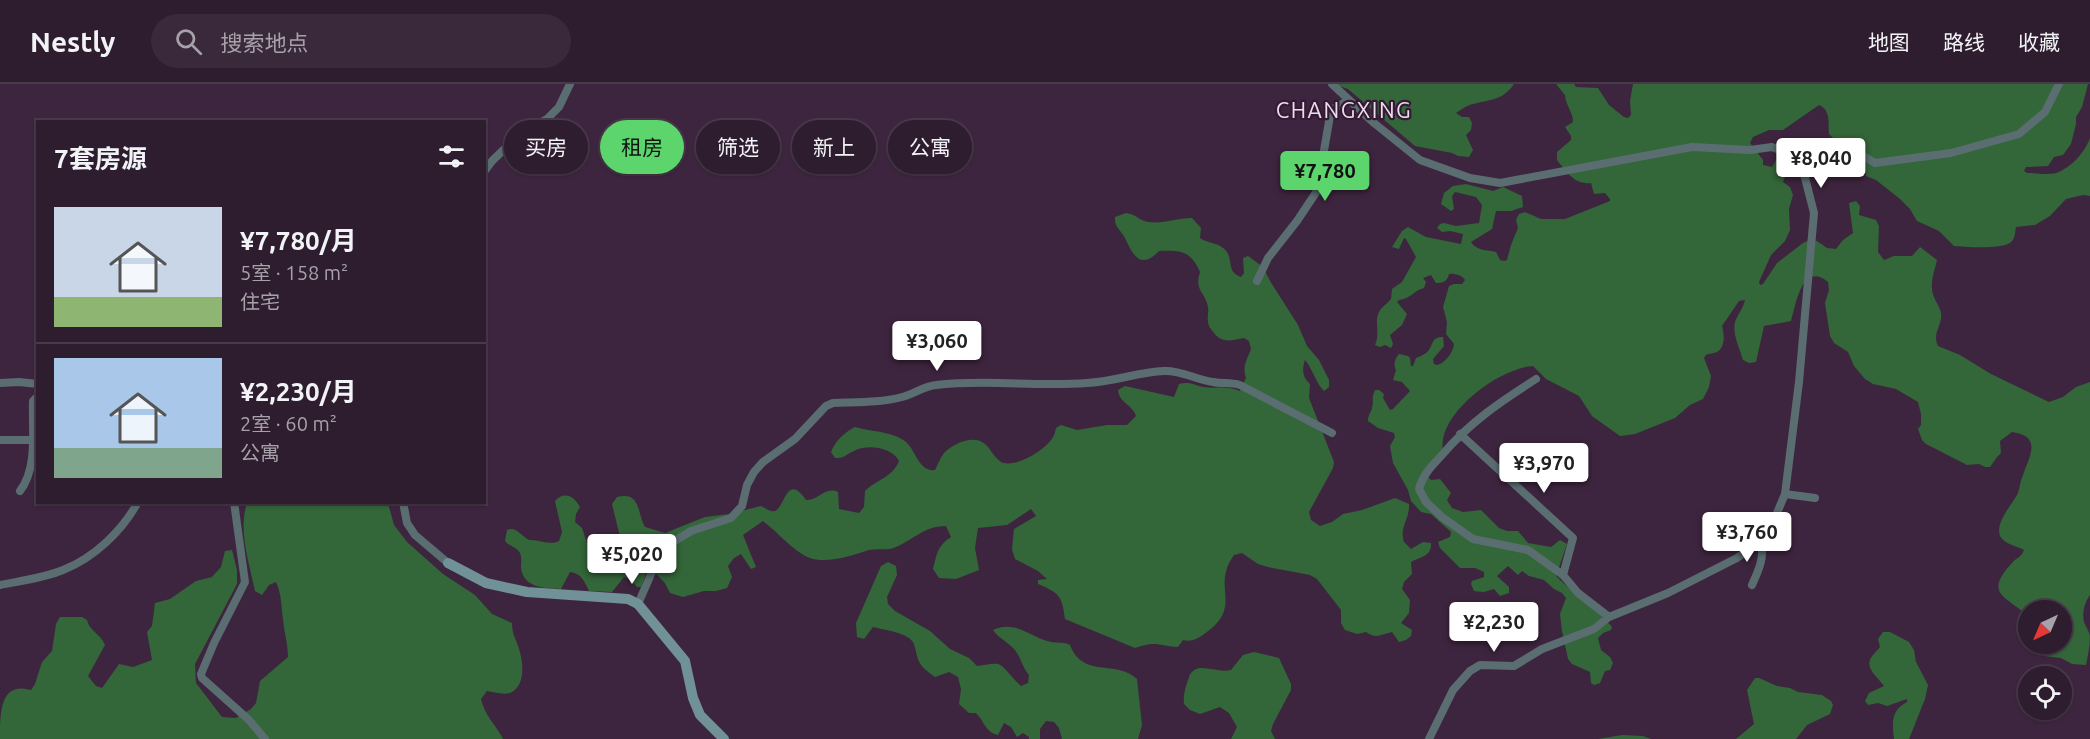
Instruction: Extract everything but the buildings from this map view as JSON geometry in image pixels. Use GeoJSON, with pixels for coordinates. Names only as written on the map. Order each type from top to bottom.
{"type":"FeatureCollection","features":[{"type":"Feature","properties":{"kind":"street"},"geometry":{"type":"LineString","coordinates":[[486,169],[521,133],[548,119],[560,107],[570,84]]}},
{"type":"Feature","properties":{"kind":"street"},"geometry":{"type":"LineString","coordinates":[[1332,84],[1420,160],[1470,178],[1500,183],[1692,147],[1750,150],[1772,147],[1790,154],[1802,166],[1814,213],[1799,382],[1785,494],[1777,513],[1760,541],[1737,558],[1668,593],[1609,617],[1594,629],[1542,649],[1514,666],[1480,665],[1470,671],[1453,690],[1429,739]]}},
{"type":"Feature","properties":{"kind":"street"},"geometry":{"type":"LineString","coordinates":[[1780,150],[1799,147],[1809,149],[1841,142],[1875,163],[1951,153],[2019,134],[2045,112],[2059,84]]}},
{"type":"Feature","properties":{"kind":"street"},"geometry":{"type":"LineString","coordinates":[[1257,280],[1268,258],[1317,191],[1331,110],[1349,100]]}},
{"type":"Feature","properties":{"kind":"street"},"geometry":{"type":"LineString","coordinates":[[638,604],[662,549],[691,531],[731,518],[742,506],[754,472],[763,462],[795,439],[826,406],[833,403],[899,398],[917,393],[927,386],[937,385],[990,381],[1084,384],[1166,371],[1180,372],[1212,382],[1230,382],[1240,385],[1332,433]]}},
{"type":"Feature","properties":{"kind":"street"},"geometry":{"type":"LineString","coordinates":[[1536,379],[1491,408],[1460,434],[1422,477],[1419,489],[1426,502],[1442,517],[1473,539],[1528,550],[1563,574],[1578,593],[1609,617]]}},
{"type":"Feature","properties":{"kind":"street"},"geometry":{"type":"LineString","coordinates":[[0,383],[36,384]]}},
{"type":"Feature","properties":{"kind":"street"},"geometry":{"type":"LineString","coordinates":[[20,491],[28,481],[32,461],[33,401],[36,398]]}},
{"type":"Feature","properties":{"kind":"street"},"geometry":{"type":"LineString","coordinates":[[1460,434],[1573,538],[1563,574]]}},
{"type":"Feature","properties":{"kind":"street"},"geometry":{"type":"LineString","coordinates":[[0,440],[32,440]]}},
{"type":"Feature","properties":{"kind":"street"},"geometry":{"type":"LineString","coordinates":[[1785,494],[1815,498]]}},
{"type":"Feature","properties":{"kind":"street"},"geometry":{"type":"LineString","coordinates":[[0,585],[62,571],[78,563],[95,551],[127,521],[137,504]]}},
{"type":"Feature","properties":{"kind":"street"},"geometry":{"type":"LineString","coordinates":[[234,504],[245,582],[214,642],[201,674],[202,678],[249,720],[265,739]]}},
{"type":"Feature","properties":{"kind":"street"},"geometry":{"type":"LineString","coordinates":[[403,504],[407,524],[415,535],[448,563],[486,583],[527,592],[627,599],[638,604],[685,661],[693,698],[700,716],[724,739]]}},
{"type":"Feature","properties":{"kind":"street"},"geometry":{"type":"LineString","coordinates":[[1752,585],[1759,570],[1763,547],[1760,541]]}},
{"type":"Feature","properties":{"kind":"green space"},"geometry":{"type":"Polygon","coordinates":[[[1333,84],[1514,84],[1505,94],[1466,106],[1456,113],[1462,117],[1469,117],[1472,123],[1471,130],[1466,135],[1473,150],[1469,157],[1415,146],[1348,89],[1333,84]]]}},
{"type":"Feature","properties":{"kind":"green space"},"geometry":{"type":"Polygon","coordinates":[[[1556,84],[1598,88],[1609,105],[1628,118],[1631,115],[1630,101],[1633,84],[2088,84],[2082,107],[2076,117],[2071,144],[2063,155],[2054,157],[2048,166],[2026,167],[2024,171],[2050,174],[2062,171],[2077,159],[2090,138],[2090,196],[2083,195],[2066,199],[2050,216],[2035,225],[2016,227],[2013,240],[2002,246],[1954,246],[1939,231],[1917,221],[1900,199],[1876,180],[1866,176],[1863,162],[1843,148],[1829,134],[1827,113],[1819,105],[1783,130],[1769,130],[1753,137],[1750,143],[1763,160],[1763,165],[1772,167],[1776,160],[1792,164],[1794,170],[1785,177],[1783,182],[1790,187],[1793,195],[1789,209],[1790,230],[1785,241],[1771,255],[1759,282],[1760,285],[1777,263],[1809,240],[1817,241],[1827,248],[1836,249],[1853,233],[1849,203],[1856,201],[1860,206],[1859,215],[1876,220],[1879,226],[1878,252],[1884,260],[1894,256],[1912,256],[1920,247],[1937,260],[1932,293],[1941,314],[1936,335],[1938,346],[1960,355],[1991,374],[2049,402],[2090,382],[2090,595],[2083,615],[2090,636],[2086,665],[2072,664],[2061,658],[2042,654],[2072,654],[2072,600],[2018,600],[2018,608],[2001,594],[1999,588],[2003,573],[2024,550],[2004,541],[1999,531],[2002,519],[2018,493],[2030,455],[2031,443],[2028,438],[2012,432],[2000,441],[2001,453],[1990,467],[1979,464],[1967,465],[1926,444],[1918,429],[1921,425],[1921,414],[1918,402],[1896,389],[1873,384],[1865,379],[1854,366],[1848,352],[1834,343],[1830,336],[1825,303],[1829,290],[1828,282],[1819,277],[1812,277],[1802,287],[1791,321],[1764,326],[1756,362],[1749,363],[1743,360],[1737,341],[1735,322],[1745,300],[1739,301],[1722,326],[1724,336],[1722,347],[1717,352],[1707,354],[1704,358],[1711,376],[1703,399],[1690,405],[1675,418],[1635,434],[1620,436],[1592,416],[1579,396],[1546,379],[1533,366],[1520,368],[1492,381],[1466,402],[1447,426],[1443,439],[1443,458],[1427,476],[1431,480],[1440,479],[1451,493],[1447,500],[1452,508],[1463,512],[1481,510],[1499,528],[1518,531],[1528,543],[1551,547],[1560,540],[1567,544],[1556,576],[1612,627],[1598,638],[1601,650],[1610,657],[1613,663],[1610,670],[1605,671],[1600,683],[1594,685],[1591,683],[1590,672],[1572,664],[1568,659],[1560,614],[1566,598],[1562,593],[1544,580],[1529,576],[1522,571],[1518,575],[1508,566],[1497,576],[1509,587],[1509,593],[1500,596],[1494,589],[1484,592],[1474,591],[1472,581],[1484,577],[1484,572],[1475,568],[1460,568],[1440,548],[1438,542],[1450,537],[1451,532],[1431,514],[1421,512],[1411,501],[1408,490],[1393,463],[1390,446],[1395,437],[1394,433],[1378,428],[1368,421],[1375,390],[1384,394],[1383,398],[1390,410],[1410,391],[1402,382],[1393,380],[1396,357],[1399,354],[1408,356],[1413,366],[1416,358],[1428,351],[1435,339],[1443,337],[1444,346],[1433,359],[1434,364],[1437,365],[1446,360],[1454,344],[1446,334],[1447,322],[1443,307],[1449,286],[1462,284],[1465,280],[1455,274],[1449,274],[1444,282],[1436,283],[1431,275],[1423,278],[1426,282],[1424,288],[1399,300],[1397,302],[1407,314],[1402,325],[1390,335],[1393,344],[1391,348],[1385,345],[1380,347],[1375,345],[1377,319],[1380,310],[1391,299],[1392,289],[1402,282],[1416,257],[1404,238],[1399,249],[1392,247],[1402,231],[1408,227],[1426,237],[1461,244],[1463,234],[1442,232],[1437,228],[1440,224],[1456,226],[1479,223],[1482,205],[1476,197],[1455,192],[1452,196],[1454,209],[1451,211],[1441,204],[1444,193],[1453,186],[1466,184],[1493,191],[1503,187],[1522,196],[1523,207],[1511,211],[1496,211],[1492,229],[1471,242],[1479,249],[1496,252],[1500,260],[1504,261],[1507,260],[1518,228],[1516,220],[1519,214],[1525,212],[1541,219],[1565,219],[1610,201],[1605,193],[1594,194],[1591,183],[1575,180],[1557,160],[1557,152],[1571,140],[1565,127],[1573,122],[1565,95],[1556,84]]]}},
{"type":"Feature","properties":{"kind":"green space"},"geometry":{"type":"Polygon","coordinates":[[[1126,213],[1148,222],[1192,218],[1201,228],[1200,238],[1221,246],[1227,252],[1232,270],[1237,275],[1241,277],[1244,273],[1243,258],[1248,256],[1263,267],[1298,325],[1307,346],[1319,360],[1329,380],[1329,387],[1324,391],[1305,360],[1303,373],[1310,384],[1309,398],[1334,462],[1309,512],[1311,520],[1320,526],[1332,522],[1343,514],[1395,498],[1409,504],[1403,532],[1404,542],[1411,549],[1423,542],[1431,543],[1428,553],[1411,562],[1412,574],[1404,582],[1402,589],[1410,600],[1409,613],[1401,623],[1412,630],[1411,636],[1406,640],[1399,642],[1392,632],[1375,636],[1366,632],[1357,634],[1345,630],[1341,623],[1341,610],[1317,579],[1310,575],[1258,564],[1242,553],[1234,555],[1228,567],[1225,577],[1225,605],[1223,614],[1216,624],[1197,639],[1183,640],[1178,647],[1153,644],[1135,648],[1065,619],[1058,596],[1038,584],[1038,580],[1047,579],[1038,571],[1015,559],[1012,549],[1014,529],[1036,516],[1031,509],[1007,525],[978,528],[975,548],[979,570],[956,579],[939,578],[933,569],[940,547],[951,537],[946,526],[932,528],[893,548],[817,560],[802,554],[763,521],[743,535],[756,567],[751,569],[741,554],[734,558],[728,566],[732,577],[727,588],[716,591],[704,591],[683,597],[670,593],[665,583],[655,573],[647,571],[641,587],[637,587],[630,579],[624,577],[612,592],[589,591],[580,576],[570,572],[561,589],[536,586],[526,580],[521,568],[520,553],[505,541],[507,530],[516,530],[529,540],[552,543],[559,541],[562,532],[555,501],[562,496],[569,496],[580,507],[575,522],[582,528],[587,543],[601,548],[613,544],[620,537],[612,504],[617,497],[625,496],[634,500],[645,527],[665,533],[705,517],[761,506],[775,511],[790,490],[795,489],[806,500],[829,491],[838,492],[839,509],[859,513],[864,507],[865,491],[888,475],[899,461],[892,453],[874,447],[861,448],[844,457],[835,458],[831,452],[835,444],[855,427],[901,438],[921,464],[930,470],[935,470],[943,455],[951,447],[972,440],[985,444],[1001,462],[1014,463],[1038,452],[1050,442],[1056,428],[1061,425],[1077,430],[1107,425],[1127,425],[1136,416],[1119,394],[1118,390],[1125,386],[1174,397],[1179,384],[1183,383],[1240,391],[1246,378],[1245,366],[1251,349],[1249,341],[1244,338],[1224,340],[1211,329],[1208,323],[1207,302],[1198,283],[1200,272],[1189,256],[1173,251],[1159,251],[1153,257],[1142,260],[1135,255],[1115,220],[1115,217],[1126,213]]]}},
{"type":"Feature","properties":{"kind":"green space"},"geometry":{"type":"Polygon","coordinates":[[[247,504],[388,504],[394,525],[407,542],[443,574],[475,595],[492,614],[512,623],[522,665],[519,685],[510,693],[487,691],[481,699],[485,711],[503,739],[0,739],[0,719],[4,701],[13,690],[21,688],[31,690],[35,684],[42,662],[52,651],[56,624],[60,617],[82,617],[103,641],[105,645],[88,676],[96,686],[102,688],[119,664],[133,667],[152,660],[147,632],[152,626],[155,603],[170,599],[196,581],[212,577],[221,567],[225,551],[232,550],[237,570],[237,584],[195,664],[196,683],[222,717],[236,718],[251,709],[256,703],[260,681],[288,657],[276,582],[269,585],[262,595],[255,591],[244,536],[247,504]]]}},
{"type":"Feature","properties":{"kind":"green space"},"geometry":{"type":"Polygon","coordinates":[[[888,562],[896,566],[897,575],[887,597],[888,604],[895,611],[930,631],[950,649],[969,658],[977,666],[998,664],[1021,686],[1028,683],[1029,675],[1017,653],[993,630],[1008,627],[1047,641],[1070,645],[1083,662],[1129,673],[1137,679],[1142,725],[1138,739],[1062,739],[1059,728],[1054,722],[1046,721],[1040,729],[1040,739],[1029,739],[1023,733],[1017,737],[1011,727],[1004,723],[998,735],[990,732],[976,713],[969,713],[959,704],[961,689],[958,677],[949,672],[935,677],[918,660],[914,644],[910,639],[873,627],[864,639],[857,637],[856,623],[881,566],[888,562]]]}},
{"type":"Feature","properties":{"kind":"green space"},"geometry":{"type":"Polygon","coordinates":[[[1883,632],[1890,632],[1909,642],[1928,685],[1925,699],[1909,739],[1894,739],[1893,728],[1895,713],[1907,702],[1907,699],[1887,706],[1878,703],[1868,705],[1865,701],[1869,693],[1884,686],[1872,672],[1869,664],[1870,659],[1880,647],[1878,639],[1883,632]]]}},
{"type":"Feature","properties":{"kind":"green space"},"geometry":{"type":"Polygon","coordinates":[[[1254,652],[1279,658],[1291,684],[1291,690],[1273,724],[1271,731],[1275,739],[1231,739],[1237,727],[1229,713],[1220,707],[1200,714],[1190,710],[1184,704],[1185,689],[1191,673],[1195,670],[1205,668],[1231,670],[1243,655],[1254,652]]]}},
{"type":"Feature","properties":{"kind":"green space"},"geometry":{"type":"Polygon","coordinates":[[[1755,678],[1798,692],[1822,695],[1833,705],[1830,714],[1807,725],[1796,739],[1736,739],[1754,724],[1747,690],[1755,678]]]}},
{"type":"Feature","properties":{"kind":"green space"},"geometry":{"type":"Polygon","coordinates":[[[1622,735],[1643,736],[1651,739],[1598,739],[1622,735]]]}},
{"type":"Feature","properties":{"kind":"district","name":"CHANGXING"},"geometry":{"type":"Point","coordinates":[1344,109]}}]}
